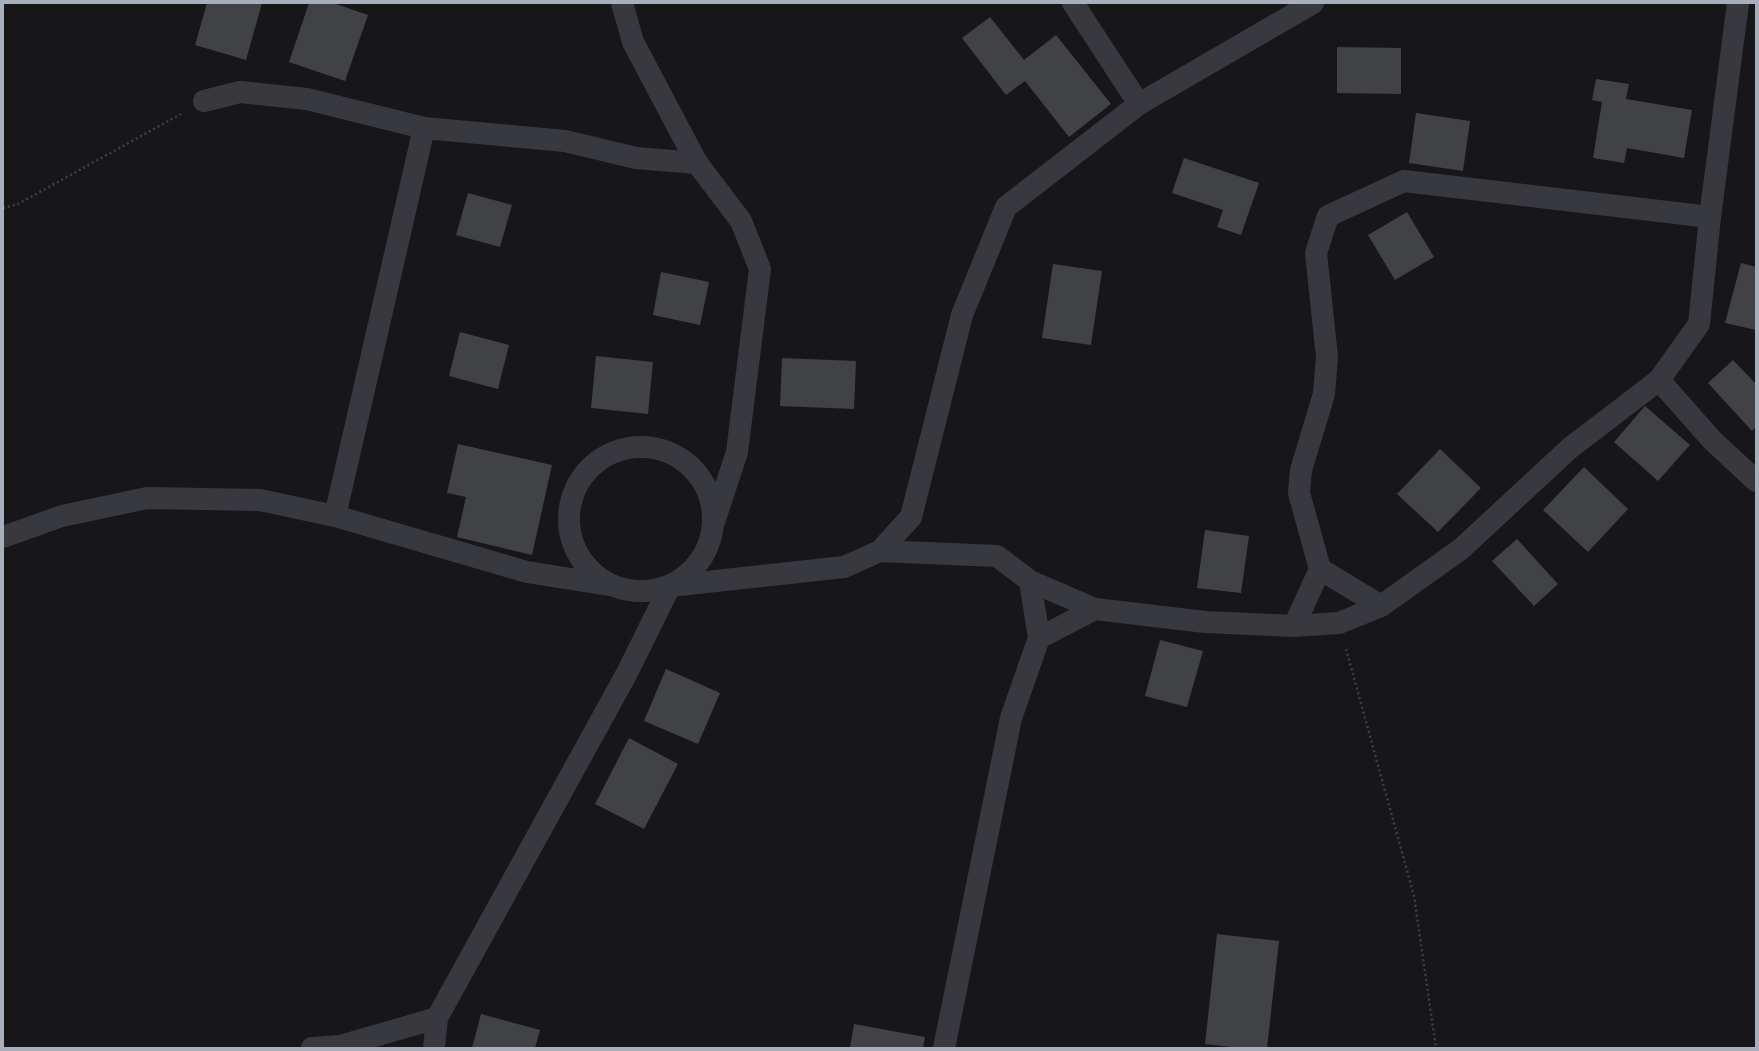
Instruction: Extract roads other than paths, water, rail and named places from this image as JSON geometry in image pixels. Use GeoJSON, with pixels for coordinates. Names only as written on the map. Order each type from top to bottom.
{"type":"FeatureCollection","features":[{"type":"Feature","properties":{"kind":"street"},"geometry":{"type":"LineString","coordinates":[[434,1048],[437,1018],[627,673],[670,586],[688,576],[702,560],[711,542],[714,522],[737,452],[760,269],[741,221],[696,163],[633,42],[622,3]]}},
{"type":"Feature","properties":{"kind":"street"},"geometry":{"type":"LineString","coordinates":[[1073,3],[1139,104]]}},
{"type":"Feature","properties":{"kind":"street"},"geometry":{"type":"LineString","coordinates":[[3,537],[62,516],[147,498],[260,500],[335,516],[527,572],[609,584],[639,592],[670,586],[844,567],[880,551],[911,517],[962,315],[1006,207],[1139,104],[1313,3]]}},
{"type":"Feature","properties":{"kind":"street"},"geometry":{"type":"LineString","coordinates":[[880,551],[997,556],[1030,581],[1095,608],[1205,622],[1294,626],[1338,623],[1381,606],[1461,549],[1570,448],[1659,380],[1699,324],[1710,217],[1738,3]]}},
{"type":"Feature","properties":{"kind":"street"},"geometry":{"type":"LineString","coordinates":[[204,101],[240,92],[307,99],[424,128],[565,141],[636,158],[696,163]]}},
{"type":"Feature","properties":{"kind":"street"},"geometry":{"type":"LineString","coordinates":[[335,516],[424,128]]}},
{"type":"Feature","properties":{"kind":"street"},"geometry":{"type":"LineString","coordinates":[[1294,626],[1320,569],[1299,493],[1301,470],[1324,394],[1327,357],[1316,253],[1328,216],[1404,181],[1710,217]]}},
{"type":"Feature","properties":{"kind":"street"},"geometry":{"type":"LineString","coordinates":[[1659,380],[1712,440],[1756,482]]}},
{"type":"Feature","properties":{"kind":"street"},"geometry":{"type":"LineString","coordinates":[[609,584],[591,572],[577,554],[570,533],[569,511],[574,490],[586,471],[603,457],[624,449],[646,447],[668,452],[687,463],[702,480],[711,500],[714,522]]}},
{"type":"Feature","properties":{"kind":"street"},"geometry":{"type":"LineString","coordinates":[[1320,569],[1381,606]]}},
{"type":"Feature","properties":{"kind":"street"},"geometry":{"type":"LineString","coordinates":[[944,1048],[1011,718],[1039,638],[1030,581]]}},
{"type":"Feature","properties":{"kind":"street"},"geometry":{"type":"LineString","coordinates":[[1039,638],[1095,608]]}},
{"type":"Feature","properties":{"kind":"street"},"geometry":{"type":"LineString","coordinates":[[312,1048],[340,1046],[437,1018]]}}]}
